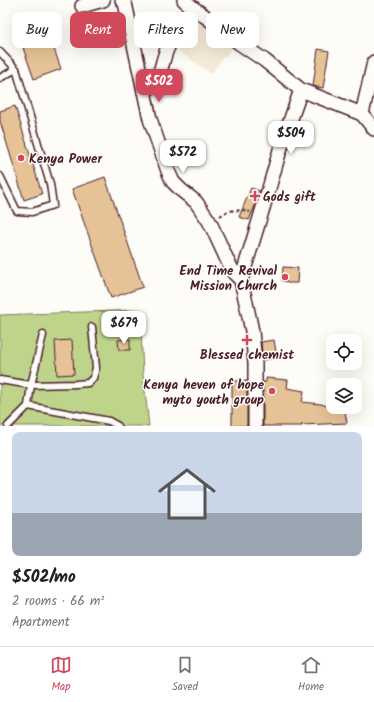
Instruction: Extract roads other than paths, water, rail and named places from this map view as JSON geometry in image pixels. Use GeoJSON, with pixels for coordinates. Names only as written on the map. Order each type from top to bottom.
{"type":"FeatureCollection","features":[{"type":"Feature","properties":{"kind":"street"},"geometry":{"type":"LineString","coordinates":[[82,6],[103,0]]}},
{"type":"Feature","properties":{"kind":"street"},"geometry":{"type":"LineString","coordinates":[[122,0],[125,3],[144,92],[154,130],[171,179],[181,190],[196,202],[212,227],[234,273],[241,280]]}},
{"type":"Feature","properties":{"kind":"street"},"geometry":{"type":"LineString","coordinates":[[144,92],[158,79],[164,55],[180,26],[188,4],[264,60],[301,90],[362,114],[374,129]]}},
{"type":"Feature","properties":{"kind":"street"},"geometry":{"type":"LineString","coordinates":[[362,114],[374,62]]}},
{"type":"Feature","properties":{"kind":"street"},"geometry":{"type":"LineString","coordinates":[[255,426],[255,364],[252,331],[241,280],[280,150],[301,90]]}},
{"type":"Feature","properties":{"kind":"lane"},"geometry":{"type":"LineString","coordinates":[[0,52],[16,69],[50,184],[53,205],[32,212],[17,210],[0,176]]}},
{"type":"Feature","properties":{"kind":"lane"},"geometry":{"type":"LineString","coordinates":[[0,78],[16,69]]}},
{"type":"Feature","properties":{"kind":"lane"},"geometry":{"type":"LineString","coordinates":[[0,380],[31,385],[88,383],[93,378],[96,368],[92,328]]}},
{"type":"Feature","properties":{"kind":"lane"},"geometry":{"type":"LineString","coordinates":[[8,426],[28,406],[31,385],[43,335]]}},
{"type":"Feature","properties":{"kind":"lane"},"geometry":{"type":"LineString","coordinates":[[28,406],[110,421],[118,426]]}},
{"type":"Feature","properties":{"kind":"place","name":"Kenya Power"},"geometry":{"type":"Point","coordinates":[21,158]}},
{"type":"Feature","properties":{"kind":"place","name":"Gods gift"},"geometry":{"type":"Point","coordinates":[255,196]}},
{"type":"Feature","properties":{"kind":"place","name":"End Time Revival Mission Church"},"geometry":{"type":"Point","coordinates":[285,277]}},
{"type":"Feature","properties":{"kind":"place","name":"Blessed chemist"},"geometry":{"type":"Point","coordinates":[247,340]}},
{"type":"Feature","properties":{"kind":"place","name":"Kenya heven of hope myto youth group"},"geometry":{"type":"Point","coordinates":[272,391]}}]}
